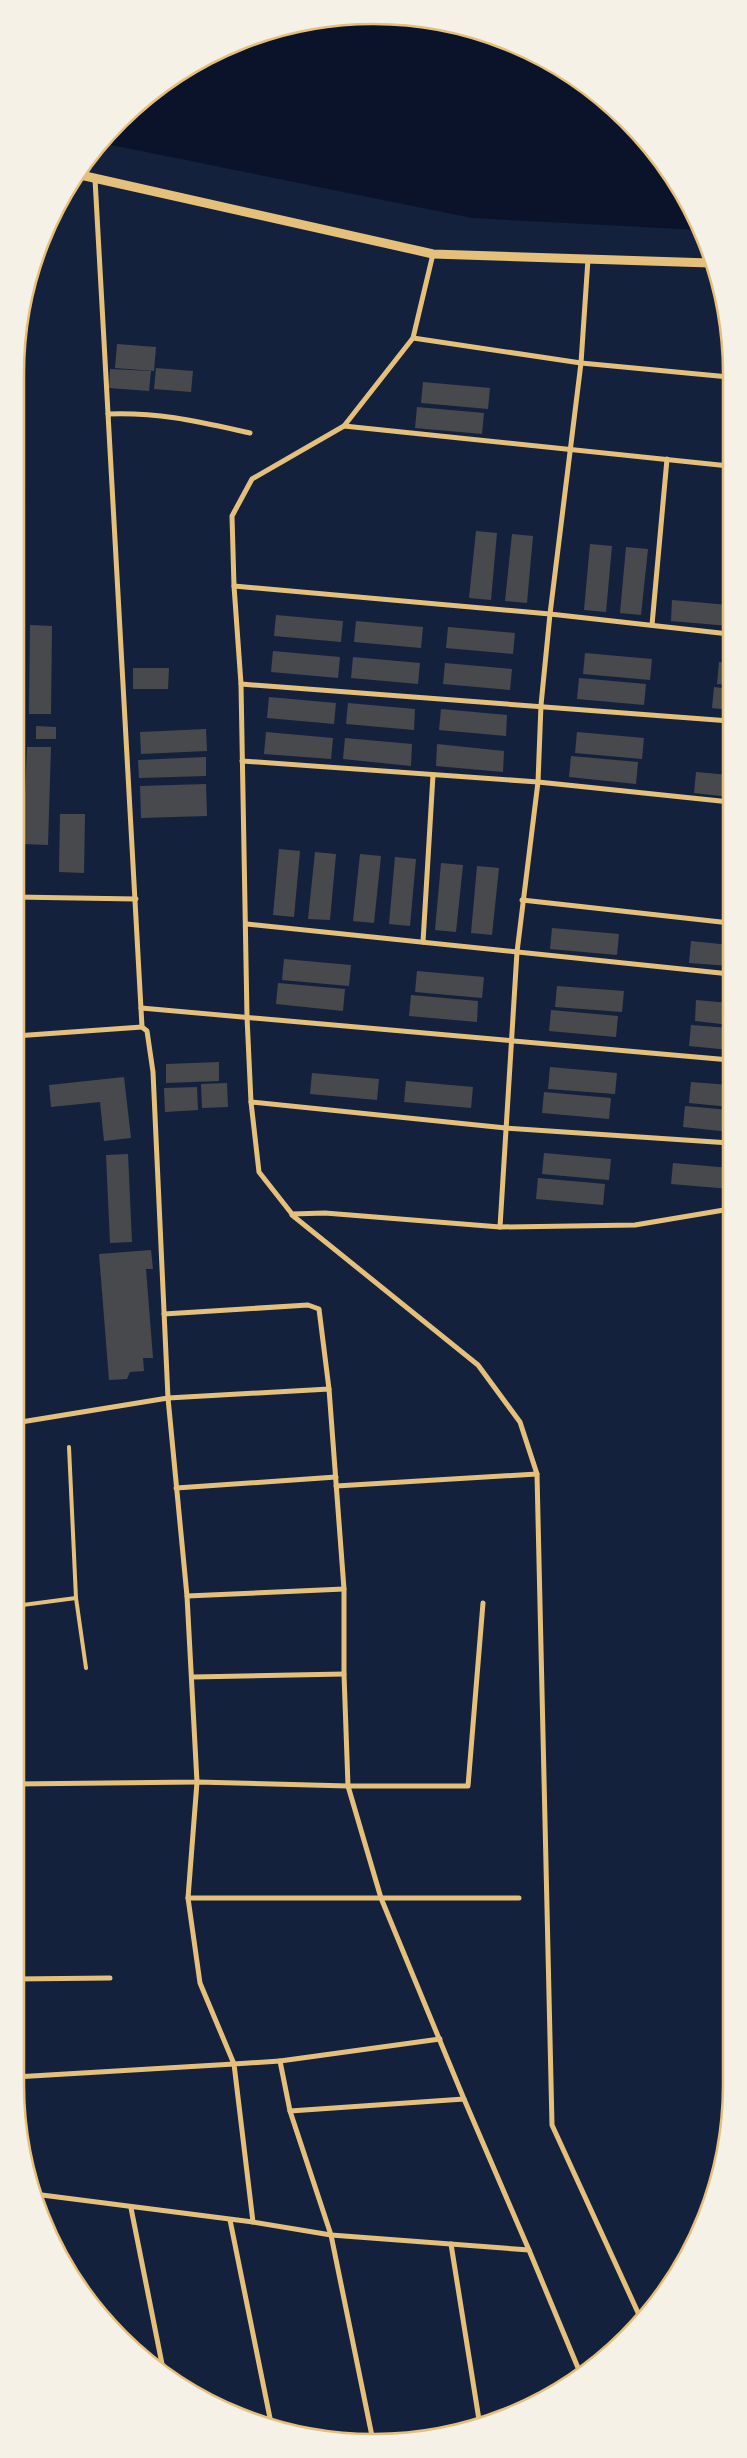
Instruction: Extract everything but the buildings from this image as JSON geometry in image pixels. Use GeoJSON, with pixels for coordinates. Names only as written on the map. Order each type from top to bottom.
{"type":"FeatureCollection","features":[{"type":"Feature","properties":{"kind":"street"},"geometry":{"type":"LineString","coordinates":[[85,176],[433,254],[706,263]]}},
{"type":"Feature","properties":{"kind":"street"},"geometry":{"type":"LineString","coordinates":[[95,179],[142,1027]]}},
{"type":"Feature","properties":{"kind":"street"},"geometry":{"type":"LineString","coordinates":[[433,254],[413,338],[344,426],[252,480],[232,516],[234,586],[241,684],[247,924],[247,1017],[251,1102],[259,1172],[292,1214],[478,1366],[520,1422],[537,1474],[552,2126],[638,2313]]}},
{"type":"Feature","properties":{"kind":"street"},"geometry":{"type":"LineString","coordinates":[[500,1227],[517,952],[538,782],[541,705],[550,614],[581,363],[588,259]]}},
{"type":"Feature","properties":{"kind":"street"},"geometry":{"type":"LineString","coordinates":[[413,338],[581,363],[723,376]]}},
{"type":"Feature","properties":{"kind":"street"},"geometry":{"type":"LineString","coordinates":[[108,414],[144,413],[197,421],[250,433]]}},
{"type":"Feature","properties":{"kind":"street"},"geometry":{"type":"LineString","coordinates":[[344,426],[723,465]]}},
{"type":"Feature","properties":{"kind":"street"},"geometry":{"type":"LineString","coordinates":[[652,625],[667,459]]}},
{"type":"Feature","properties":{"kind":"street"},"geometry":{"type":"LineString","coordinates":[[234,586],[550,614],[723,633]]}},
{"type":"Feature","properties":{"kind":"street"},"geometry":{"type":"LineString","coordinates":[[241,684],[541,705],[723,720]]}},
{"type":"Feature","properties":{"kind":"street"},"geometry":{"type":"LineString","coordinates":[[242,761],[538,782],[723,801]]}},
{"type":"Feature","properties":{"kind":"street"},"geometry":{"type":"LineString","coordinates":[[423,942],[433,775]]}},
{"type":"Feature","properties":{"kind":"street"},"geometry":{"type":"LineString","coordinates":[[24,897],[136,899]]}},
{"type":"Feature","properties":{"kind":"street"},"geometry":{"type":"LineString","coordinates":[[522,900],[723,922]]}},
{"type":"Feature","properties":{"kind":"street"},"geometry":{"type":"LineString","coordinates":[[247,924],[723,973]]}},
{"type":"Feature","properties":{"kind":"street"},"geometry":{"type":"LineString","coordinates":[[141,1008],[723,1059]]}},
{"type":"Feature","properties":{"kind":"street"},"geometry":{"type":"LineString","coordinates":[[24,1035],[142,1027],[147,1031],[153,1072],[168,1398],[193,1677],[197,1782],[188,1898],[200,1983],[234,2064],[253,2222]]}},
{"type":"Feature","properties":{"kind":"street"},"geometry":{"type":"LineString","coordinates":[[251,1102],[506,1128],[723,1144]]}},
{"type":"Feature","properties":{"kind":"street"},"geometry":{"type":"LineString","coordinates":[[292,1214],[325,1213],[500,1227],[635,1225],[723,1210]]}},
{"type":"Feature","properties":{"kind":"street"},"geometry":{"type":"LineString","coordinates":[[164,1314],[308,1305],[319,1309],[329,1389],[344,1589],[344,1674],[348,1786],[381,1898],[578,2368]]}},
{"type":"Feature","properties":{"kind":"street"},"geometry":{"type":"LineString","coordinates":[[24,1422],[168,1398],[329,1389]]}},
{"type":"Feature","properties":{"kind":"street"},"geometry":{"type":"LineString","coordinates":[[336,1486],[537,1474]]}},
{"type":"Feature","properties":{"kind":"street"},"geometry":{"type":"LineString","coordinates":[[176,1488],[336,1478]]}},
{"type":"Feature","properties":{"kind":"street"},"geometry":{"type":"LineString","coordinates":[[187,1596],[344,1589]]}},
{"type":"Feature","properties":{"kind":"street"},"geometry":{"type":"LineString","coordinates":[[24,1784],[197,1782],[348,1786],[468,1786],[483,1603]]}},
{"type":"Feature","properties":{"kind":"street"},"geometry":{"type":"LineString","coordinates":[[193,1677],[344,1674]]}},
{"type":"Feature","properties":{"kind":"street"},"geometry":{"type":"LineString","coordinates":[[188,1898],[519,1898]]}},
{"type":"Feature","properties":{"kind":"street"},"geometry":{"type":"LineString","coordinates":[[24,1979],[110,1978]]}},
{"type":"Feature","properties":{"kind":"street"},"geometry":{"type":"LineString","coordinates":[[24,2076],[280,2061],[440,2040]]}},
{"type":"Feature","properties":{"kind":"street"},"geometry":{"type":"LineString","coordinates":[[280,2061],[290,2111],[331,2235],[371,2434]]}},
{"type":"Feature","properties":{"kind":"street"},"geometry":{"type":"LineString","coordinates":[[290,2111],[464,2100]]}},
{"type":"Feature","properties":{"kind":"street"},"geometry":{"type":"LineString","coordinates":[[41,2195],[131,2208],[253,2222],[331,2235],[529,2250]]}},
{"type":"Feature","properties":{"kind":"street"},"geometry":{"type":"LineString","coordinates":[[131,2208],[162,2363]]}},
{"type":"Feature","properties":{"kind":"street"},"geometry":{"type":"LineString","coordinates":[[230,2220],[270,2418]]}},
{"type":"Feature","properties":{"kind":"street"},"geometry":{"type":"LineString","coordinates":[[451,2244],[479,2418]]}},
{"type":"Feature","properties":{"kind":"lane"},"geometry":{"type":"LineString","coordinates":[[69,1446],[76,1598],[86,1668]]}},
{"type":"Feature","properties":{"kind":"lane"},"geometry":{"type":"LineString","coordinates":[[24,1605],[76,1598]]}},
{"type":"Feature","properties":{"kind":"water"},"geometry":{"type":"Polygon","coordinates":[[[351,24],[396,24],[442,30],[507,50],[548,71],[586,96],[621,126],[651,161],[676,199],[692,230],[472,218],[110,145],[126,126],[179,83],[219,60],[261,42],[305,30],[351,24]]]}}]}
